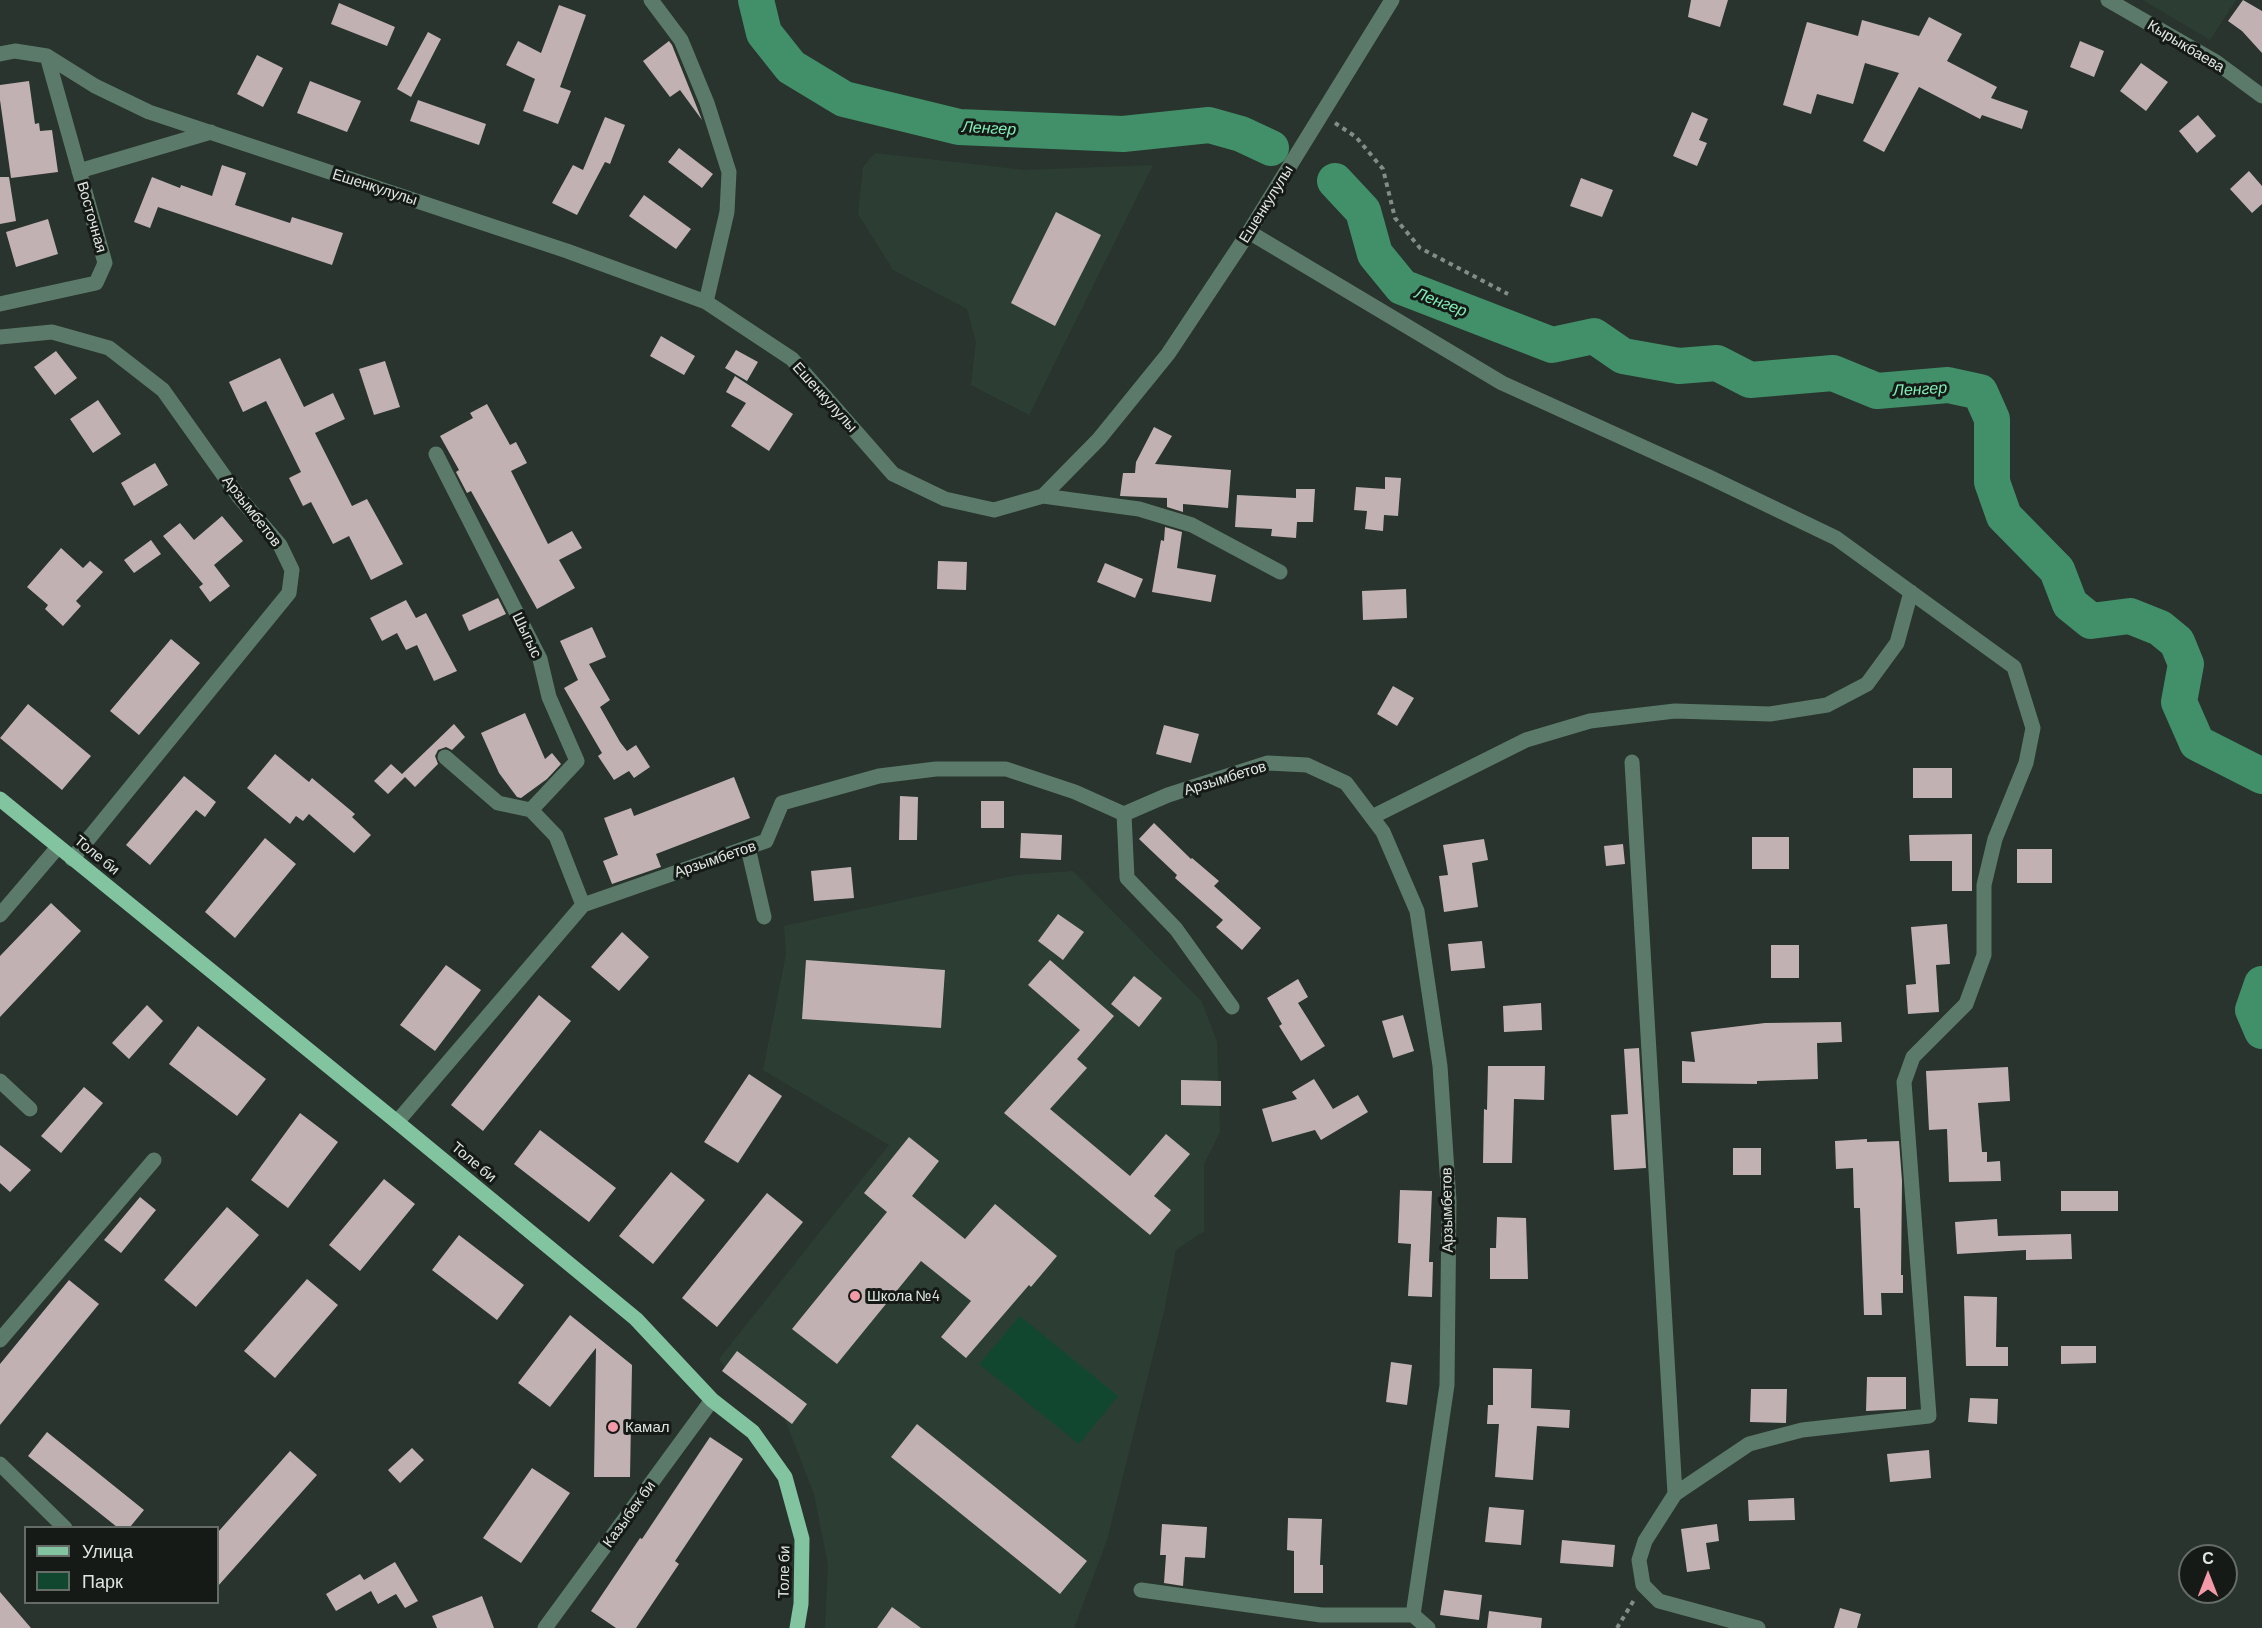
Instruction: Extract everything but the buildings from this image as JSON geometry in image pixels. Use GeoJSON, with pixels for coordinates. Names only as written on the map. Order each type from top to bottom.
{"type":"FeatureCollection","features":[{"type":"Feature","properties":{"kind":"main road","name":"Толе би"},"geometry":{"type":"LineString","coordinates":[[0,799],[636,1319],[712,1400],[753,1432],[785,1477],[802,1539],[801,1604],[797,1628]]}},
{"type":"Feature","properties":{"kind":"street"},"geometry":{"type":"LineString","coordinates":[[651,0],[681,40],[707,103],[729,172],[727,212],[706,302]]}},
{"type":"Feature","properties":{"kind":"street","name":"Ешенкулулы"},"geometry":{"type":"LineString","coordinates":[[0,54],[15,51],[46,56],[95,86],[149,112],[567,251],[706,302],[792,359],[893,474],[945,499],[994,510],[1043,496],[1099,439],[1168,354],[1249,232],[1392,0]]}},
{"type":"Feature","properties":{"kind":"street","name":"Кырыкбаева"},"geometry":{"type":"LineString","coordinates":[[2108,0],[2216,62],[2262,96]]}},
{"type":"Feature","properties":{"kind":"street","name":"Восточная"},"geometry":{"type":"LineString","coordinates":[[0,304],[96,283],[105,263],[46,56]]}},
{"type":"Feature","properties":{"kind":"street"},"geometry":{"type":"LineString","coordinates":[[79,171],[211,132]]}},
{"type":"Feature","properties":{"kind":"street"},"geometry":{"type":"LineString","coordinates":[[1249,232],[1502,383],[1707,476],[1836,538],[2014,667],[2033,728],[2026,763],[1995,839],[1984,885],[1984,955],[1966,1004],[1913,1057],[1904,1082],[1929,1416],[1802,1430],[1749,1444],[1675,1494],[1645,1541],[1639,1560],[1643,1585],[1659,1601],[1758,1628]]}},
{"type":"Feature","properties":{"kind":"street","name":"Арзымбетов"},"geometry":{"type":"LineString","coordinates":[[0,337],[52,332],[109,348],[163,390],[239,498],[280,545],[292,570],[289,593],[72,858]]}},
{"type":"Feature","properties":{"kind":"street","name":"Шыгыс"},"geometry":{"type":"LineString","coordinates":[[436,454],[540,658],[549,697],[577,760],[531,810]]}},
{"type":"Feature","properties":{"kind":"street"},"geometry":{"type":"LineString","coordinates":[[1043,496],[1139,509],[1192,525],[1280,572]]}},
{"type":"Feature","properties":{"kind":"street"},"geometry":{"type":"LineString","coordinates":[[1372,817],[1526,740],[1590,721],[1675,711],[1770,714],[1827,705],[1867,684],[1897,644],[1911,592]]}},
{"type":"Feature","properties":{"kind":"street"},"geometry":{"type":"LineString","coordinates":[[397,1122],[583,905],[556,836],[531,810],[498,803],[445,757]]}},
{"type":"Feature","properties":{"kind":"street"},"geometry":{"type":"LineString","coordinates":[[1632,762],[1675,1494]]}},
{"type":"Feature","properties":{"kind":"street","name":"Арзымбетов"},"geometry":{"type":"LineString","coordinates":[[583,905],[766,841],[782,803],[879,776],[936,769],[1006,769],[1075,792],[1124,814],[1168,795],[1268,763],[1307,765],[1346,783],[1383,832],[1417,911],[1440,1066],[1449,1201],[1447,1385],[1413,1615]]}},
{"type":"Feature","properties":{"kind":"street"},"geometry":{"type":"LineString","coordinates":[[1124,814],[1127,878],[1176,929],[1232,1007]]}},
{"type":"Feature","properties":{"kind":"street"},"geometry":{"type":"LineString","coordinates":[[0,915],[58,847]]}},
{"type":"Feature","properties":{"kind":"street"},"geometry":{"type":"LineString","coordinates":[[748,848],[765,917]]}},
{"type":"Feature","properties":{"kind":"street"},"geometry":{"type":"LineString","coordinates":[[0,1081],[30,1109]]}},
{"type":"Feature","properties":{"kind":"street"},"geometry":{"type":"LineString","coordinates":[[0,1340],[154,1160]]}},
{"type":"Feature","properties":{"kind":"street","name":"Казыбек би"},"geometry":{"type":"LineString","coordinates":[[545,1628],[712,1400]]}},
{"type":"Feature","properties":{"kind":"street"},"geometry":{"type":"LineString","coordinates":[[0,1464],[64,1526]]}},
{"type":"Feature","properties":{"kind":"street"},"geometry":{"type":"LineString","coordinates":[[1141,1590],[1322,1615],[1413,1615],[1428,1628]]}},
{"type":"Feature","properties":{"kind":"path"},"geometry":{"type":"LineString","coordinates":[[1322,114],[1356,138],[1383,169],[1395,218],[1420,248],[1508,294]]}},
{"type":"Feature","properties":{"kind":"path"},"geometry":{"type":"LineString","coordinates":[[1617,1628],[1643,1585]]}},
{"type":"Feature","properties":{"kind":"shaded area"},"geometry":{"type":"Polygon","coordinates":[[[2143,0],[2236,0],[2210,40],[2143,0]]]}},
{"type":"Feature","properties":{"kind":"shaded area"},"geometry":{"type":"Polygon","coordinates":[[[875,153],[1025,170],[1153,165],[1029,415],[971,385],[976,342],[967,309],[893,270],[858,214],[863,167],[875,153]]]}},
{"type":"Feature","properties":{"kind":"shaded area"},"geometry":{"type":"Polygon","coordinates":[[[1073,871],[1202,1002],[1217,1042],[1220,1132],[1204,1164],[1204,1231],[1176,1250],[1164,1311],[1107,1540],[1074,1628],[825,1628],[828,1565],[814,1494],[784,1417],[731,1377],[719,1359],[889,1145],[763,1070],[786,954],[784,926],[1017,875],[1073,871]]]}},
{"type":"Feature","properties":{"kind":"green space"},"geometry":{"type":"Polygon","coordinates":[[[1020,1316],[1118,1396],[1079,1444],[979,1364],[1020,1316]]]}},
{"type":"Feature","properties":{"kind":"waterway","name":"Ленгер"},"geometry":{"type":"LineString","coordinates":[[756,0],[764,33],[791,67],[844,99],[959,127],[1123,134],[1209,125],[1241,134],[1271,148]]}},
{"type":"Feature","properties":{"kind":"waterway","name":"Ленгер"},"geometry":{"type":"LineString","coordinates":[[1335,181],[1363,211],[1375,254],[1402,287],[1552,345],[1594,336],[1623,356],[1679,366],[1717,363],[1750,380],[1833,373],[1877,391],[1948,385],[1980,392],[1992,419],[1992,482],[2004,516],[2057,570],[2070,604],[2091,621],[2130,616],[2160,628],[2177,642],[2186,664],[2179,702],[2197,743],[2262,776]]}},
{"type":"Feature","properties":{"kind":"waterway","name":"Ленгер"},"geometry":{"type":"LineString","coordinates":[[2262,984],[2253,1010],[2262,1031]]}},
{"type":"Feature","properties":{"kind":"place","name":"Школа №4"},"geometry":{"type":"Point","coordinates":[855,1296]}},
{"type":"Feature","properties":{"kind":"place","name":"Камал"},"geometry":{"type":"Point","coordinates":[613,1427]}}]}
